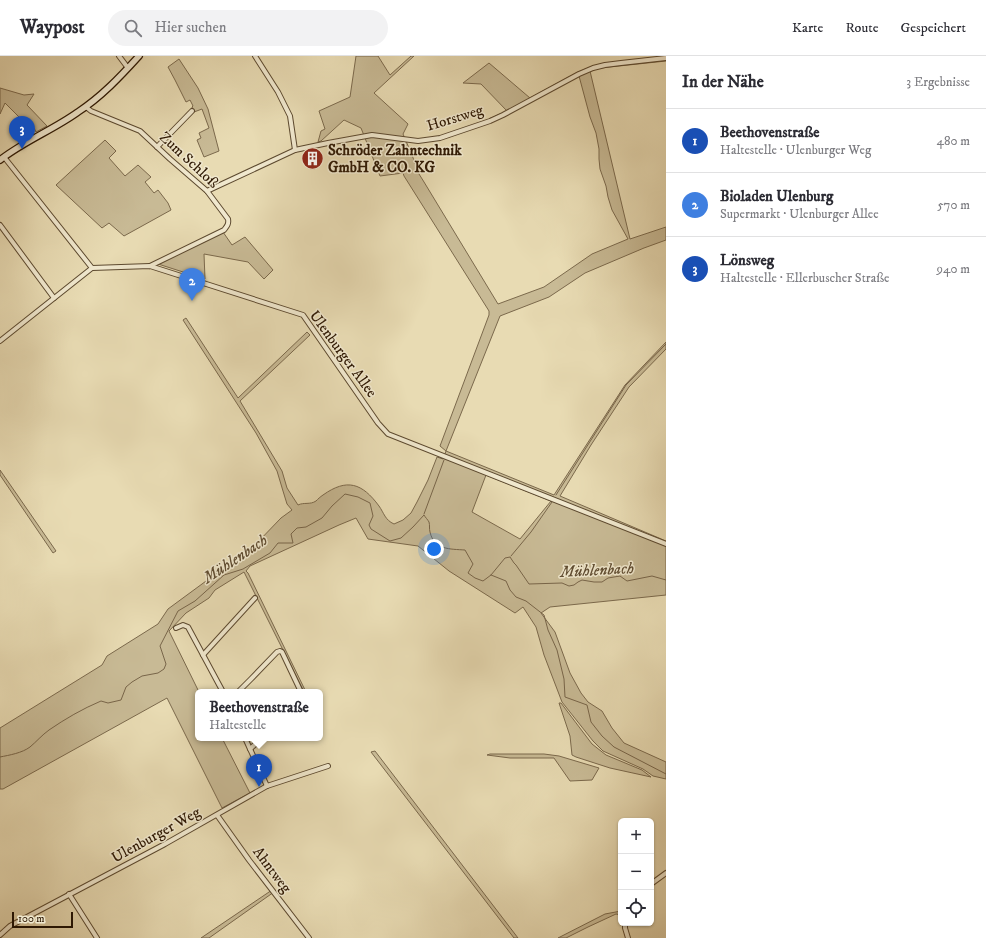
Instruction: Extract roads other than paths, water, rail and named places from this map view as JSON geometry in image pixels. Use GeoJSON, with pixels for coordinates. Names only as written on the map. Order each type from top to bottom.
{"type":"FeatureCollection","features":[{"type":"Feature","properties":{"kind":"main road"},"geometry":{"type":"LineString","coordinates":[[2,159],[27,142],[77,113],[98,98],[139,56]]}},
{"type":"Feature","properties":{"kind":"street"},"geometry":{"type":"LineString","coordinates":[[119,56],[128,68]]}},
{"type":"Feature","properties":{"kind":"street"},"geometry":{"type":"LineString","coordinates":[[255,56],[278,92],[290,116],[295,150]]}},
{"type":"Feature","properties":{"kind":"street","name":"Horstweg"},"geometry":{"type":"LineString","coordinates":[[207,191],[295,150],[372,135],[418,141],[440,138],[496,118],[593,68],[616,63],[666,58]]}},
{"type":"Feature","properties":{"kind":"street","name":"Zum Schloß"},"geometry":{"type":"LineString","coordinates":[[86,107],[91,111],[140,131],[207,191],[228,219],[228,226],[224,230],[150,266]]}},
{"type":"Feature","properties":{"kind":"street"},"geometry":{"type":"LineString","coordinates":[[157,147],[192,111]]}},
{"type":"Feature","properties":{"kind":"street"},"geometry":{"type":"LineString","coordinates":[[0,341],[92,268],[2,159]]}},
{"type":"Feature","properties":{"kind":"street"},"geometry":{"type":"LineString","coordinates":[[0,225],[54,298]]}},
{"type":"Feature","properties":{"kind":"street","name":"Ulenburger Allee"},"geometry":{"type":"LineString","coordinates":[[92,268],[150,266],[303,315],[378,423],[388,434],[666,544]]}},
{"type":"Feature","properties":{"kind":"street"},"geometry":{"type":"LineString","coordinates":[[203,655],[255,598]]}},
{"type":"Feature","properties":{"kind":"street"},"geometry":{"type":"LineString","coordinates":[[176,628],[183,625],[188,627],[221,689]]}},
{"type":"Feature","properties":{"kind":"street"},"geometry":{"type":"LineString","coordinates":[[241,689],[277,652],[280,651],[282,652],[300,689]]}},
{"type":"Feature","properties":{"kind":"street"},"geometry":{"type":"LineString","coordinates":[[246,741],[267,786]]}},
{"type":"Feature","properties":{"kind":"street"},"geometry":{"type":"LineString","coordinates":[[250,749],[259,741]]}},
{"type":"Feature","properties":{"kind":"street","name":"Ulenburger Weg"},"geometry":{"type":"LineString","coordinates":[[0,935],[10,926],[165,844],[267,786],[328,766]]}},
{"type":"Feature","properties":{"kind":"street","name":"Ahntweg"},"geometry":{"type":"LineString","coordinates":[[217,815],[249,860],[309,938]]}},
{"type":"Feature","properties":{"kind":"street"},"geometry":{"type":"LineString","coordinates":[[654,882],[666,873]]}},
{"type":"Feature","properties":{"kind":"street"},"geometry":{"type":"LineString","coordinates":[[69,894],[97,938]]}},
{"type":"Feature","properties":{"kind":"street"},"geometry":{"type":"LineString","coordinates":[[625,926],[628,938]]}},
{"type":"Feature","properties":{"kind":"waterway"},"geometry":{"type":"LineString","coordinates":[[556,495],[626,385],[666,344]]}},
{"type":"Feature","properties":{"kind":"waterway"},"geometry":{"type":"LineString","coordinates":[[424,514],[444,460]]}},
{"type":"Feature","properties":{"kind":"waterway","name":"Mühlenbach"},"geometry":{"type":"LineString","coordinates":[[0,757],[16,754],[27,749],[46,732],[74,714],[94,704],[101,701],[108,703],[121,700],[126,687],[132,682],[142,676],[158,673],[164,669],[166,664],[160,646],[178,611],[195,601],[224,575],[243,569],[270,553],[278,543],[293,543],[291,534],[297,528],[306,527],[322,518],[345,494],[358,497],[370,503],[373,516],[369,525],[371,529],[390,541],[401,538],[424,515],[429,522],[430,532],[435,542],[448,549],[465,550],[473,564],[468,573],[483,581],[491,575],[505,558],[510,557],[529,584],[562,583],[569,586],[582,580],[602,582],[608,578],[620,576],[627,581],[652,576],[666,580]]}},
{"type":"Feature","properties":{"kind":"waterway"},"geometry":{"type":"LineString","coordinates":[[511,556],[531,532],[552,502]]}},
{"type":"Feature","properties":{"kind":"waterway"},"geometry":{"type":"LineString","coordinates":[[491,575],[506,581],[510,590],[516,597],[526,601],[544,615],[548,630],[557,650],[564,679],[565,697],[587,705],[591,722],[602,736],[614,747],[666,774]]}},
{"type":"Feature","properties":{"kind":"place","name":"Lönsweg"},"geometry":{"type":"Point","coordinates":[22,149]}},
{"type":"Feature","properties":{"kind":"place","name":"Schröder Zahntechnik GmbH & CO. KG"},"geometry":{"type":"Point","coordinates":[312,159]}},
{"type":"Feature","properties":{"kind":"place","name":"Bioladen Ulenburg"},"geometry":{"type":"Point","coordinates":[192,301]}},
{"type":"Feature","properties":{"kind":"place","name":"Beethovenstraße"},"geometry":{"type":"Point","coordinates":[259,787]}}]}
